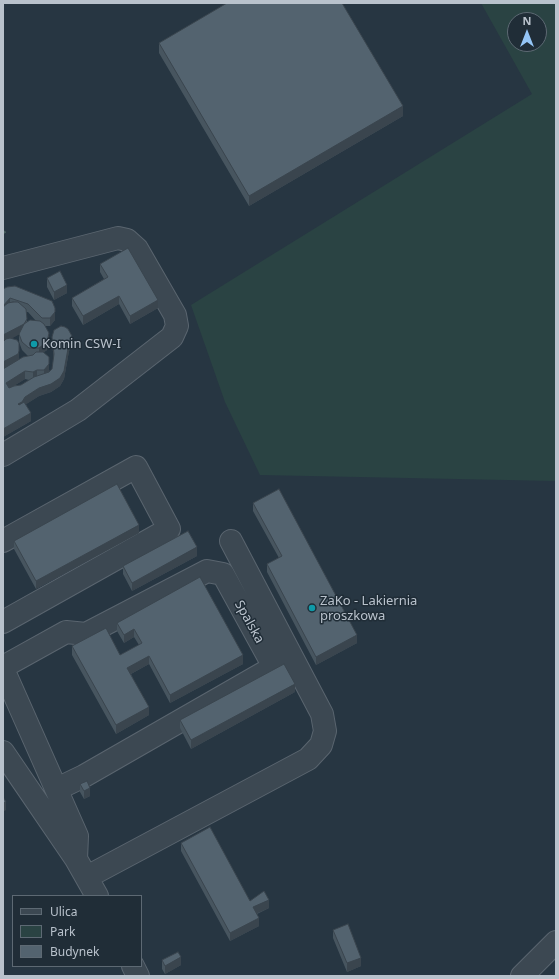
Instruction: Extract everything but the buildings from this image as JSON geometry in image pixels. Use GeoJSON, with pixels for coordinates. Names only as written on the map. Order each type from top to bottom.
{"type":"FeatureCollection","features":[{"type":"Feature","properties":{"kind":"lane"},"geometry":{"type":"LineString","coordinates":[[3,268],[118,238],[127,240],[137,249],[175,315],[176,326],[172,337],[78,410],[3,455]]}},
{"type":"Feature","properties":{"kind":"lane"},"geometry":{"type":"LineString","coordinates":[[3,541],[136,467],[169,529],[3,622]]}},
{"type":"Feature","properties":{"kind":"lane","name":"Spalska"},"geometry":{"type":"LineString","coordinates":[[87,877],[308,759],[321,745],[325,731],[322,714],[231,541]]}},
{"type":"Feature","properties":{"kind":"lane","name":"Spalska"},"geometry":{"type":"LineString","coordinates":[[57,789],[90,772],[274,667],[223,574],[207,571],[86,634],[66,632],[3,668],[40,755],[57,789],[77,836],[76,859]]}},
{"type":"Feature","properties":{"kind":"lane"},"geometry":{"type":"LineString","coordinates":[[3,752],[76,859],[96,895]]}},
{"type":"Feature","properties":{"kind":"lane"},"geometry":{"type":"LineString","coordinates":[[522,976],[556,942]]}},
{"type":"Feature","properties":{"kind":"lane"},"geometry":{"type":"LineString","coordinates":[[134,967],[138,976]]}},
{"type":"Feature","properties":{"kind":"path"},"geometry":{"type":"LineString","coordinates":[[3,233],[8,230]]}},
{"type":"Feature","properties":{"kind":"green space"},"geometry":{"type":"Polygon","coordinates":[[[481,3],[556,3],[556,481],[260,475],[225,402],[191,305],[532,94],[508,52],[547,52],[547,12],[507,12],[507,49],[481,3]]]}},
{"type":"Feature","properties":{"kind":"place","name":"Komin CSW-I"},"geometry":{"type":"Point","coordinates":[34,344]}},
{"type":"Feature","properties":{"kind":"place","name":"ZaKo - Lakiernia proszkowa"},"geometry":{"type":"Point","coordinates":[312,608]}}]}
